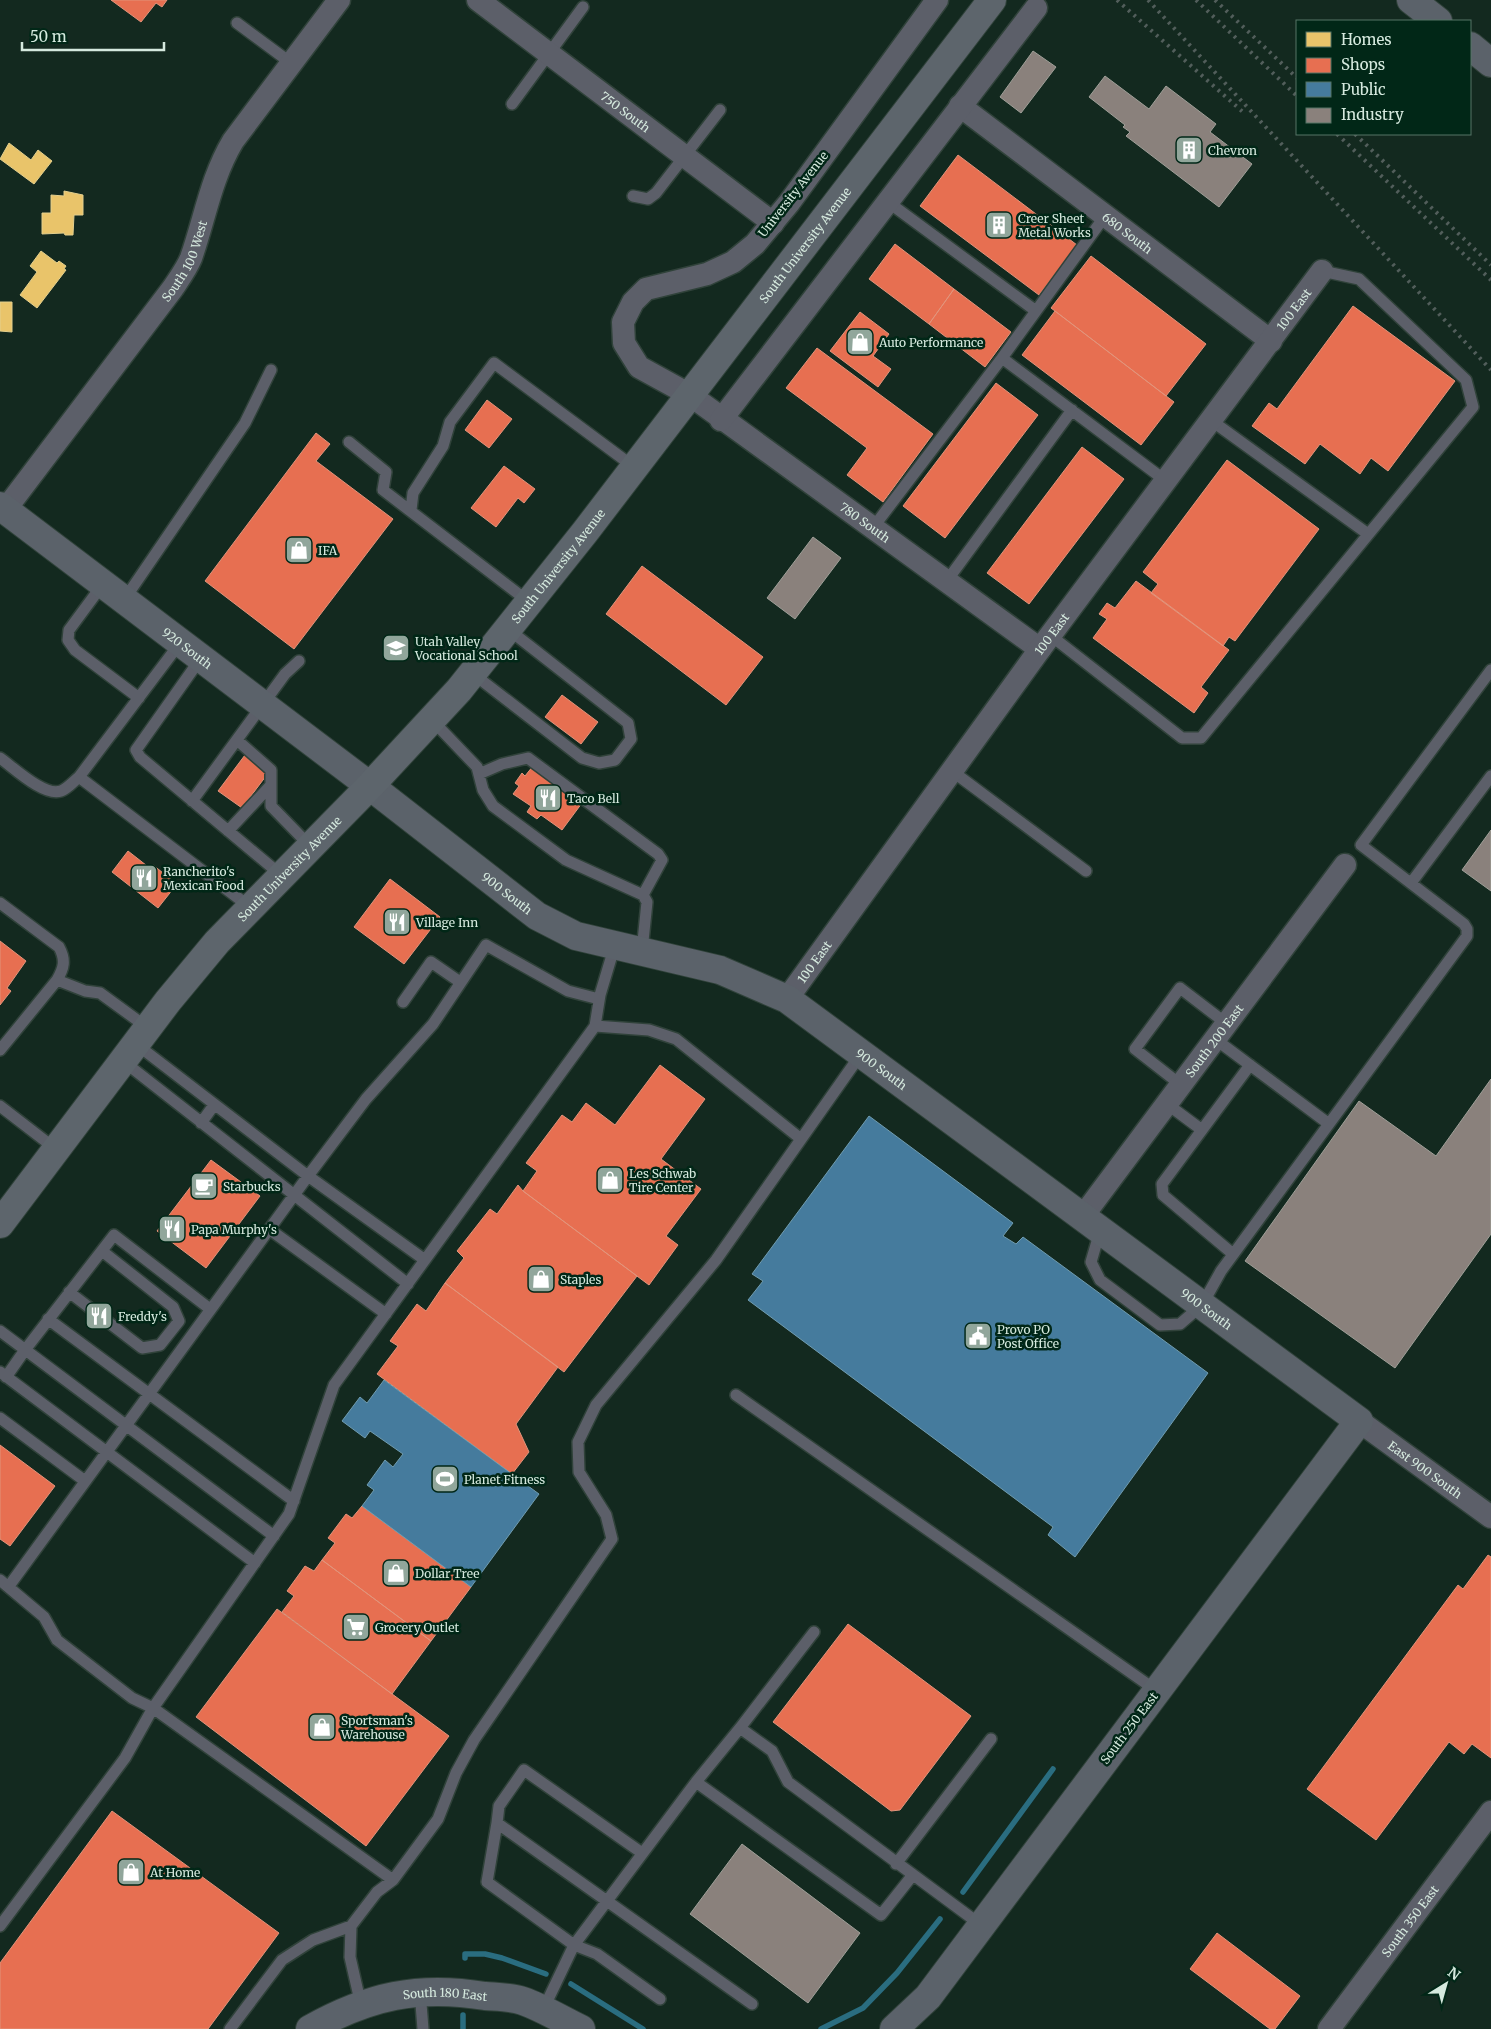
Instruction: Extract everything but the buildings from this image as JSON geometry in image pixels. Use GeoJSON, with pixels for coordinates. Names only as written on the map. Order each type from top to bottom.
{"type":"FeatureCollection","features":[{"type":"Feature","properties":{"kind":"highway","name":"South University Avenue"},"geometry":{"type":"LineString","coordinates":[[0,1224],[136,1044],[217,942],[370,786],[432,720],[472,673],[690,396],[992,0]]}},
{"type":"Feature","properties":{"kind":"street","name":"South 100 West"},"geometry":{"type":"LineString","coordinates":[[3,508],[174,288],[190,260],[213,181],[222,160],[290,63],[339,0]]}},
{"type":"Feature","properties":{"kind":"street","name":"750 South"},"geometry":{"type":"LineString","coordinates":[[478,0],[773,223]]}},
{"type":"Feature","properties":{"kind":"street","name":"University Avenue"},"geometry":{"type":"LineString","coordinates":[[690,396],[639,367],[624,343],[622,322],[633,302],[646,289],[707,274],[733,262],[755,244],[773,223],[937,0]]}},
{"type":"Feature","properties":{"kind":"street"},"geometry":{"type":"LineString","coordinates":[[1411,0],[1437,20]]}},
{"type":"Feature","properties":{"kind":"street"},"geometry":{"type":"LineString","coordinates":[[721,420],[1036,8]]}},
{"type":"Feature","properties":{"kind":"street"},"geometry":{"type":"LineString","coordinates":[[1471,47],[1491,63]]}},
{"type":"Feature","properties":{"kind":"street","name":"680 South"},"geometry":{"type":"LineString","coordinates":[[960,106],[1272,342]]}},
{"type":"Feature","properties":{"kind":"street","name":"100 East"},"geometry":{"type":"LineString","coordinates":[[787,999],[1045,642],[1272,342],[1322,271]]}},
{"type":"Feature","properties":{"kind":"street","name":"780 South"},"geometry":{"type":"LineString","coordinates":[[690,396],[946,582],[1045,642]]}},
{"type":"Feature","properties":{"kind":"street","name":"920 South"},"geometry":{"type":"LineString","coordinates":[[3,508],[370,786]]}},
{"type":"Feature","properties":{"kind":"street","name":"900 South"},"geometry":{"type":"LineString","coordinates":[[370,786],[537,916],[576,936],[720,970],[787,999],[1359,1421]]}},
{"type":"Feature","properties":{"kind":"street","name":"South 200 East"},"geometry":{"type":"LineString","coordinates":[[1092,1223],[1167,1104],[1353,855]]}},
{"type":"Feature","properties":{"kind":"street","name":"East 900 South"},"geometry":{"type":"LineString","coordinates":[[1359,1421],[1491,1517]]}},
{"type":"Feature","properties":{"kind":"street","name":"South 250 East"},"geometry":{"type":"LineString","coordinates":[[894,2029],[928,1997],[1359,1421]]}},
{"type":"Feature","properties":{"kind":"street","name":"South 350 East"},"geometry":{"type":"LineString","coordinates":[[1329,2029],[1491,1812]]}},
{"type":"Feature","properties":{"kind":"street","name":"South 180 East"},"geometry":{"type":"LineString","coordinates":[[310,2029],[340,2013],[361,2005],[420,1991],[462,1992],[522,2000],[581,2029]]}},
{"type":"Feature","properties":{"kind":"lane"},"geometry":{"type":"LineString","coordinates":[[512,104],[583,7]]}},
{"type":"Feature","properties":{"kind":"lane"},"geometry":{"type":"LineString","coordinates":[[236,23],[290,63]]}},
{"type":"Feature","properties":{"kind":"lane"},"geometry":{"type":"LineString","coordinates":[[633,196],[639,199],[648,199],[656,193],[720,110]]}},
{"type":"Feature","properties":{"kind":"lane"},"geometry":{"type":"LineString","coordinates":[[888,202],[1036,311]]}},
{"type":"Feature","properties":{"kind":"lane"},"geometry":{"type":"LineString","coordinates":[[872,529],[1002,358],[1105,216]]}},
{"type":"Feature","properties":{"kind":"lane"},"geometry":{"type":"LineString","coordinates":[[1045,642],[1182,738],[1201,738],[1473,407],[1466,380],[1359,279],[1322,271]]}},
{"type":"Feature","properties":{"kind":"lane"},"geometry":{"type":"LineString","coordinates":[[1002,358],[1166,482]]}},
{"type":"Feature","properties":{"kind":"lane"},"geometry":{"type":"LineString","coordinates":[[411,510],[412,494],[443,446],[450,422],[494,363],[634,468]]}},
{"type":"Feature","properties":{"kind":"lane"},"geometry":{"type":"LineString","coordinates":[[139,698],[75,650],[68,640],[69,630],[114,592],[245,423],[271,370]]}},
{"type":"Feature","properties":{"kind":"lane"},"geometry":{"type":"LineString","coordinates":[[946,582],[1072,410]]}},
{"type":"Feature","properties":{"kind":"lane"},"geometry":{"type":"LineString","coordinates":[[1212,421],[1368,534]]}},
{"type":"Feature","properties":{"kind":"lane"},"geometry":{"type":"LineString","coordinates":[[349,442],[386,472],[383,490],[529,602]]}},
{"type":"Feature","properties":{"kind":"lane"},"geometry":{"type":"LineString","coordinates":[[472,673],[582,758],[599,763],[615,760],[631,739],[628,723],[508,628]]}},
{"type":"Feature","properties":{"kind":"lane"},"geometry":{"type":"LineString","coordinates":[[0,758],[39,787],[53,792],[62,791],[79,776],[147,687],[191,651]]}},
{"type":"Feature","properties":{"kind":"lane"},"geometry":{"type":"LineString","coordinates":[[191,651],[136,750],[140,757],[281,875]]}},
{"type":"Feature","properties":{"kind":"lane"},"geometry":{"type":"LineString","coordinates":[[192,801],[285,674],[299,661]]}},
{"type":"Feature","properties":{"kind":"lane"},"geometry":{"type":"LineString","coordinates":[[1092,1223],[1091,1262],[1100,1280],[1107,1286],[1160,1325],[1180,1324],[1202,1304],[1233,1254],[1467,936],[1468,929],[1464,924],[1411,884],[1353,855],[1491,670]]}},
{"type":"Feature","properties":{"kind":"lane"},"geometry":{"type":"LineString","coordinates":[[432,720],[476,767],[483,790],[493,806],[566,860],[643,895],[647,902],[642,951]]}},
{"type":"Feature","properties":{"kind":"lane"},"geometry":{"type":"LineString","coordinates":[[237,740],[268,765],[271,770],[271,806],[310,846]]}},
{"type":"Feature","properties":{"kind":"lane"},"geometry":{"type":"LineString","coordinates":[[479,774],[502,764],[528,758],[628,831],[658,854],[662,860],[643,895]]}},
{"type":"Feature","properties":{"kind":"lane"},"geometry":{"type":"LineString","coordinates":[[952,771],[1086,871]]}},
{"type":"Feature","properties":{"kind":"lane"},"geometry":{"type":"LineString","coordinates":[[79,776],[250,907]]}},
{"type":"Feature","properties":{"kind":"lane"},"geometry":{"type":"LineString","coordinates":[[1411,884],[1491,776]]}},
{"type":"Feature","properties":{"kind":"lane"},"geometry":{"type":"LineString","coordinates":[[228,831],[271,785]]}},
{"type":"Feature","properties":{"kind":"lane"},"geometry":{"type":"LineString","coordinates":[[0,904],[59,947],[64,957],[64,969],[57,980],[0,1050]]}},
{"type":"Feature","properties":{"kind":"lane"},"geometry":{"type":"LineString","coordinates":[[393,1880],[153,1708],[132,1698],[56,1640],[44,1617],[4,1583],[85,1481],[366,1099],[434,1024],[486,945],[568,991],[599,999]]}},
{"type":"Feature","properties":{"kind":"lane"},"geometry":{"type":"LineString","coordinates":[[0,1926],[125,1758],[153,1708],[289,1514],[334,1385],[595,1026],[599,999],[615,945]]}},
{"type":"Feature","properties":{"kind":"lane"},"geometry":{"type":"LineString","coordinates":[[403,1002],[431,962],[460,982]]}},
{"type":"Feature","properties":{"kind":"lane"},"geometry":{"type":"LineString","coordinates":[[57,980],[85,991],[100,993],[136,1044],[201,1123],[408,1284]]}},
{"type":"Feature","properties":{"kind":"lane"},"geometry":{"type":"LineString","coordinates":[[1181,1085],[1135,1049],[1180,988],[1250,1065],[1329,1124]]}},
{"type":"Feature","properties":{"kind":"lane"},"geometry":{"type":"LineString","coordinates":[[595,1026],[649,1030],[676,1039],[801,1139]]}},
{"type":"Feature","properties":{"kind":"lane"},"geometry":{"type":"LineString","coordinates":[[136,1044],[308,1176],[425,1260]]}},
{"type":"Feature","properties":{"kind":"lane"},"geometry":{"type":"LineString","coordinates":[[230,2029],[282,1960],[313,1940],[351,1926],[376,1892],[393,1880],[438,1819],[456,1773],[474,1740],[612,1539],[606,1515],[579,1472],[578,1442],[596,1405],[716,1260],[861,1054]]}},
{"type":"Feature","properties":{"kind":"lane"},"geometry":{"type":"LineString","coordinates":[[1233,1254],[1163,1195],[1162,1184],[1250,1065]]}},
{"type":"Feature","properties":{"kind":"lane"},"geometry":{"type":"LineString","coordinates":[[1167,1104],[1202,1130]]}},
{"type":"Feature","properties":{"kind":"lane"},"geometry":{"type":"LineString","coordinates":[[201,1123],[214,1105]]}},
{"type":"Feature","properties":{"kind":"lane"},"geometry":{"type":"LineString","coordinates":[[0,1106],[57,1150]]}},
{"type":"Feature","properties":{"kind":"lane"},"geometry":{"type":"LineString","coordinates":[[269,1229],[386,1314]]}},
{"type":"Feature","properties":{"kind":"lane"},"geometry":{"type":"LineString","coordinates":[[210,1309],[114,1235],[25,1350],[3,1375],[255,1563]]}},
{"type":"Feature","properties":{"kind":"lane"},"geometry":{"type":"LineString","coordinates":[[69,1292],[142,1348],[160,1345],[178,1321],[173,1307],[102,1251]]}},
{"type":"Feature","properties":{"kind":"lane"},"geometry":{"type":"LineString","coordinates":[[48,1319],[294,1501]]}},
{"type":"Feature","properties":{"kind":"lane"},"geometry":{"type":"LineString","coordinates":[[0,1331],[274,1536]]}},
{"type":"Feature","properties":{"kind":"lane"},"geometry":{"type":"LineString","coordinates":[[736,1395],[1157,1691]]}},
{"type":"Feature","properties":{"kind":"lane"},"geometry":{"type":"LineString","coordinates":[[0,1418],[85,1481]]}},
{"type":"Feature","properties":{"kind":"lane"},"geometry":{"type":"LineString","coordinates":[[543,2010],[574,1945],[696,1782],[814,1632]]}},
{"type":"Feature","properties":{"kind":"lane"},"geometry":{"type":"LineString","coordinates":[[740,1728],[772,1751],[788,1782],[912,1876],[981,1925]]}},
{"type":"Feature","properties":{"kind":"lane"},"geometry":{"type":"LineString","coordinates":[[896,1864],[991,1739]]}},
{"type":"Feature","properties":{"kind":"lane"},"geometry":{"type":"LineString","coordinates":[[642,1853],[524,1770],[499,1806],[488,1882],[574,1945],[597,1954],[660,2000]]}},
{"type":"Feature","properties":{"kind":"lane"},"geometry":{"type":"LineString","coordinates":[[696,1782],[881,1915],[912,1876]]}},
{"type":"Feature","properties":{"kind":"lane"},"geometry":{"type":"LineString","coordinates":[[497,1822],[606,1902],[752,2004]]}},
{"type":"Feature","properties":{"kind":"lane"},"geometry":{"type":"LineString","coordinates":[[351,1926],[350,1957],[361,2005]]}},
{"type":"Feature","properties":{"kind":"lane"},"geometry":{"type":"LineString","coordinates":[[420,1991],[424,2029]]}},
{"type":"Feature","properties":{"kind":"waterway"},"geometry":{"type":"LineString","coordinates":[[963,1892],[1053,1769]]}},
{"type":"Feature","properties":{"kind":"waterway"},"geometry":{"type":"LineString","coordinates":[[821,2029],[863,2008],[897,1973],[940,1919]]}},
{"type":"Feature","properties":{"kind":"waterway"},"geometry":{"type":"LineString","coordinates":[[465,1958],[465,1954],[485,1954],[546,1974]]}},
{"type":"Feature","properties":{"kind":"waterway"},"geometry":{"type":"LineString","coordinates":[[571,1984],[643,2029]]}},
{"type":"Feature","properties":{"kind":"waterway"},"geometry":{"type":"LineString","coordinates":[[463,2015],[463,2029]]}},
{"type":"Feature","properties":{"kind":"railway"},"geometry":{"type":"LineString","coordinates":[[1117,0],[1244,113]]}},
{"type":"Feature","properties":{"kind":"railway"},"geometry":{"type":"LineString","coordinates":[[1148,0],[1491,370]]}},
{"type":"Feature","properties":{"kind":"railway"},"geometry":{"type":"LineString","coordinates":[[1196,0],[1296,95]]}},
{"type":"Feature","properties":{"kind":"railway"},"geometry":{"type":"LineString","coordinates":[[1215,0],[1296,77]]}},
{"type":"Feature","properties":{"kind":"railway"},"geometry":{"type":"LineString","coordinates":[[1338,135],[1491,280]]}},
{"type":"Feature","properties":{"kind":"railway"},"geometry":{"type":"LineString","coordinates":[[1356,135],[1491,265]]}},
{"type":"Feature","properties":{"kind":"place","name":"Chevron"},"geometry":{"type":"Point","coordinates":[1189,150]}},
{"type":"Feature","properties":{"kind":"place","name":"Creer Sheet Metal Works"},"geometry":{"type":"Point","coordinates":[999,225]}},
{"type":"Feature","properties":{"kind":"place","name":"Auto Performance"},"geometry":{"type":"Point","coordinates":[860,342]}},
{"type":"Feature","properties":{"kind":"place","name":"IFA"},"geometry":{"type":"Point","coordinates":[299,550]}},
{"type":"Feature","properties":{"kind":"place","name":"Utah Valley Vocational School"},"geometry":{"type":"Point","coordinates":[396,648]}},
{"type":"Feature","properties":{"kind":"place","name":"Taco Bell"},"geometry":{"type":"Point","coordinates":[548,798]}},
{"type":"Feature","properties":{"kind":"place","name":"Rancherito's Mexican Food"},"geometry":{"type":"Point","coordinates":[144,878]}},
{"type":"Feature","properties":{"kind":"place","name":"Village Inn"},"geometry":{"type":"Point","coordinates":[397,922]}},
{"type":"Feature","properties":{"kind":"place","name":"Les Schwab Tire Center"},"geometry":{"type":"Point","coordinates":[610,1180]}},
{"type":"Feature","properties":{"kind":"place","name":"Starbucks"},"geometry":{"type":"Point","coordinates":[204,1186]}},
{"type":"Feature","properties":{"kind":"place","name":"Papa Murphy's"},"geometry":{"type":"Point","coordinates":[172,1229]}},
{"type":"Feature","properties":{"kind":"place","name":"Staples"},"geometry":{"type":"Point","coordinates":[541,1279]}},
{"type":"Feature","properties":{"kind":"place","name":"Freddy's"},"geometry":{"type":"Point","coordinates":[99,1316]}},
{"type":"Feature","properties":{"kind":"place","name":"Provo PO Post Office"},"geometry":{"type":"Point","coordinates":[978,1336]}},
{"type":"Feature","properties":{"kind":"place","name":"Planet Fitness"},"geometry":{"type":"Point","coordinates":[445,1479]}},
{"type":"Feature","properties":{"kind":"place","name":"Dollar Tree"},"geometry":{"type":"Point","coordinates":[396,1573]}},
{"type":"Feature","properties":{"kind":"place","name":"Grocery Outlet"},"geometry":{"type":"Point","coordinates":[356,1627]}},
{"type":"Feature","properties":{"kind":"place","name":"Sportsman's Warehouse"},"geometry":{"type":"Point","coordinates":[322,1727]}},
{"type":"Feature","properties":{"kind":"place","name":"At Home"},"geometry":{"type":"Point","coordinates":[131,1872]}}]}
